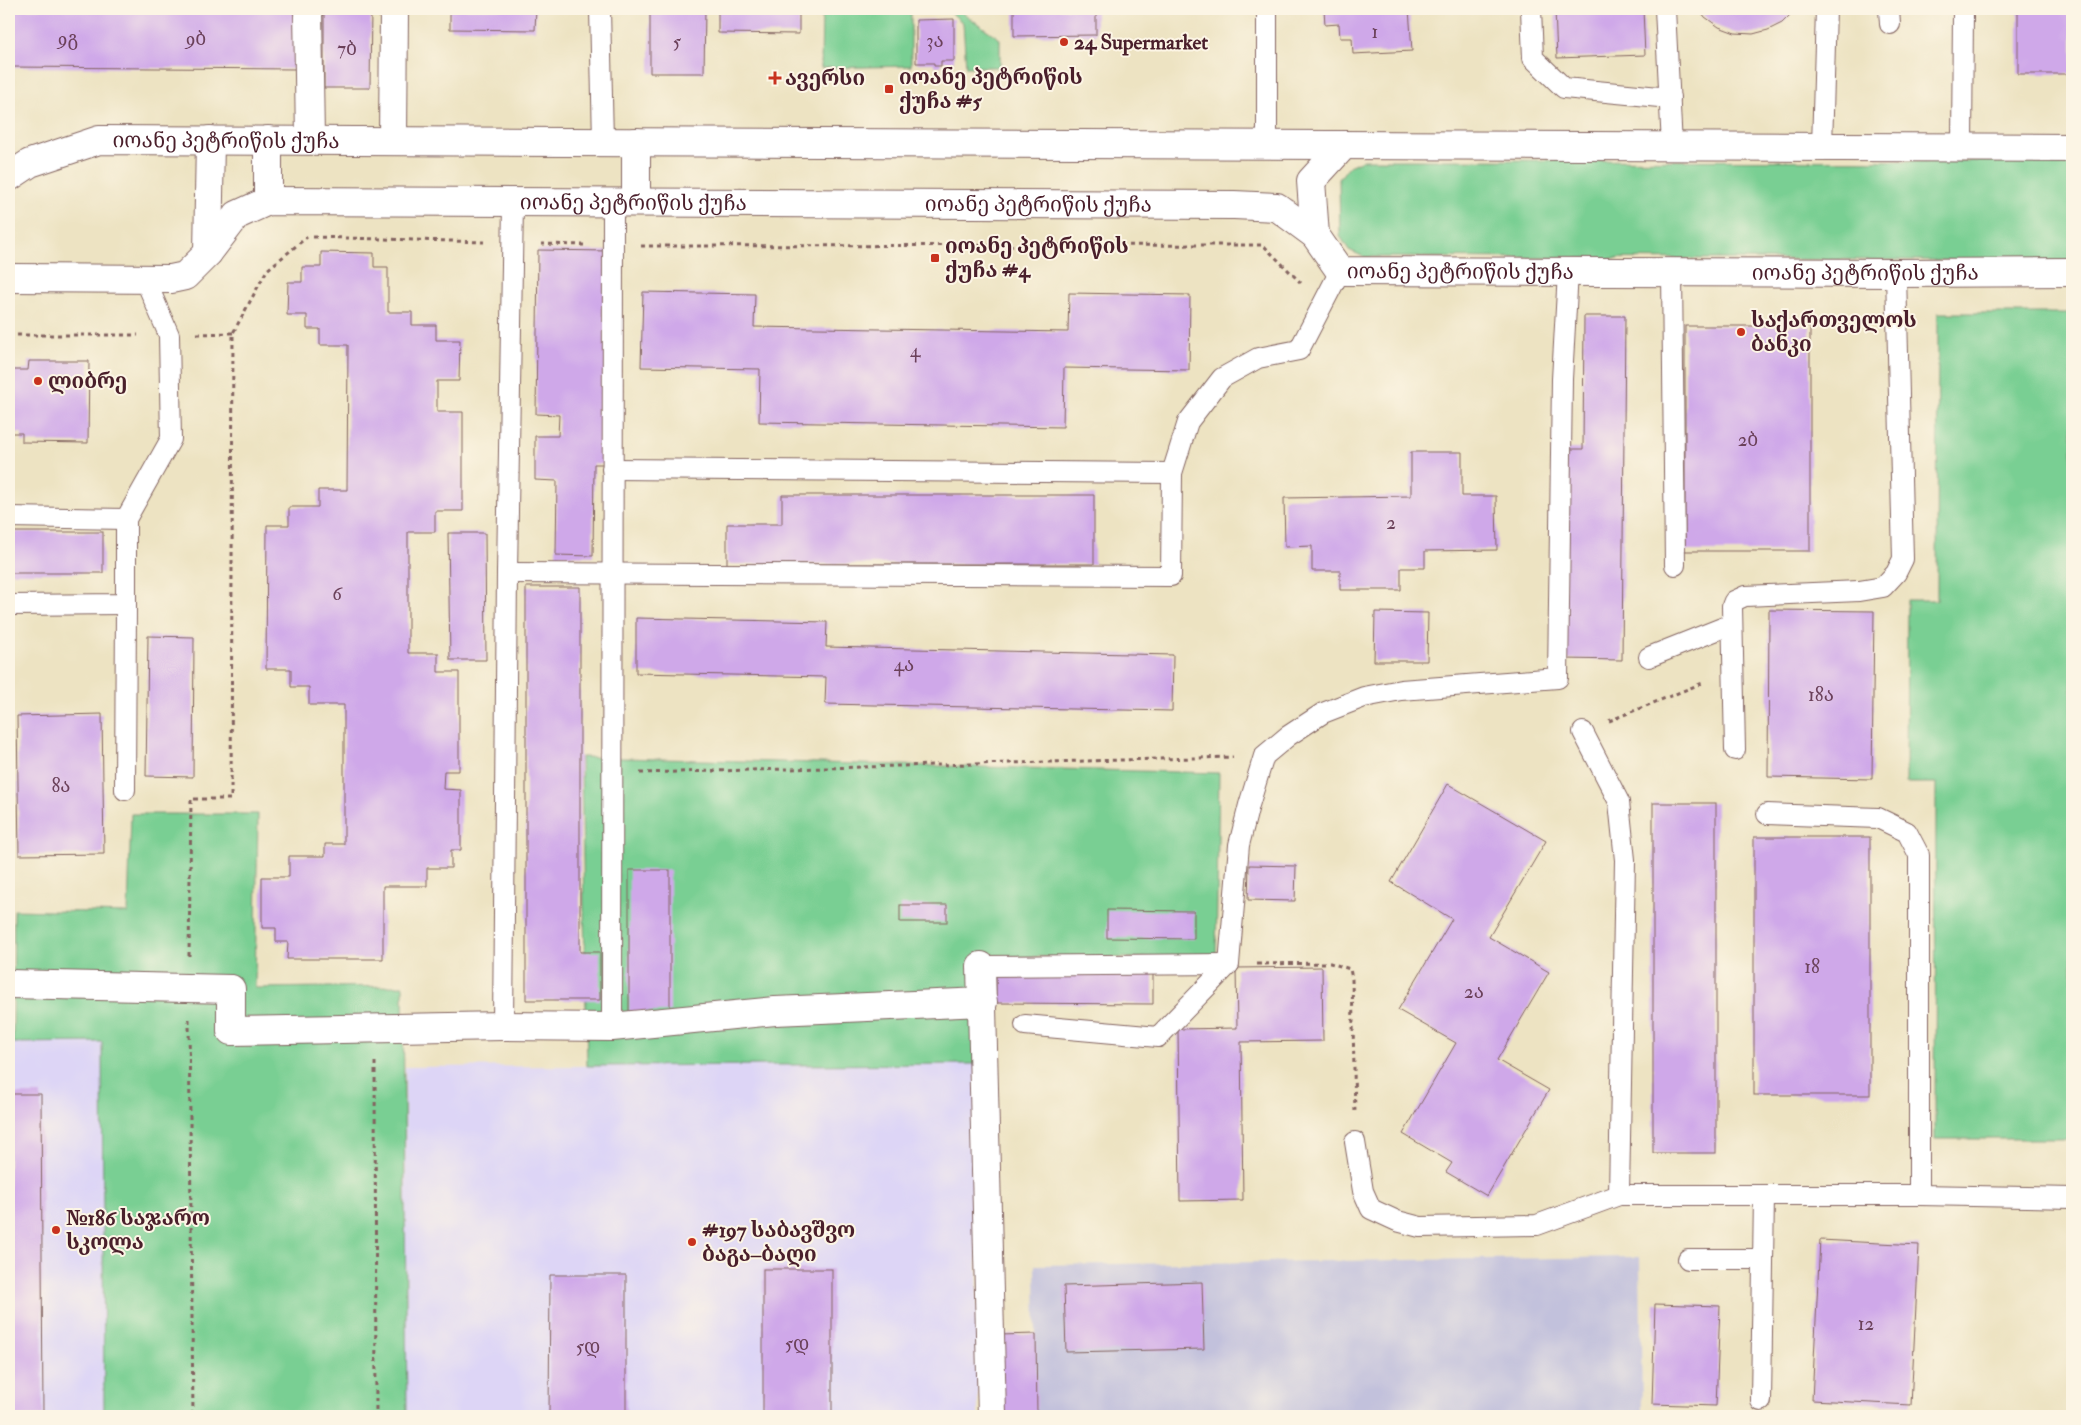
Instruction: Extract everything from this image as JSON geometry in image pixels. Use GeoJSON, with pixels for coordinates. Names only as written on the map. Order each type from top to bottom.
{"type":"FeatureCollection","features":[{"type":"Feature","properties":{"kind":"street"},"geometry":{"type":"LineString","coordinates":[[308,9],[310,140]]}},
{"type":"Feature","properties":{"kind":"street"},"geometry":{"type":"LineString","coordinates":[[394,9],[394,141]]}},
{"type":"Feature","properties":{"kind":"street","name":"იოანე პეტრიწის ქუჩა"},"geometry":{"type":"LineString","coordinates":[[9,177],[30,163],[99,140],[2072,148]]}},
{"type":"Feature","properties":{"kind":"street"},"geometry":{"type":"LineString","coordinates":[[208,253],[210,140]]}},
{"type":"Feature","properties":{"kind":"street"},"geometry":{"type":"LineString","coordinates":[[268,140],[268,201]]}},
{"type":"Feature","properties":{"kind":"street"},"geometry":{"type":"LineString","coordinates":[[624,201],[636,142]]}},
{"type":"Feature","properties":{"kind":"street"},"geometry":{"type":"LineString","coordinates":[[1315,235],[1311,181],[1344,145]]}},
{"type":"Feature","properties":{"kind":"street","name":"იოანე პეტრიწის ქუჩა"},"geometry":{"type":"LineString","coordinates":[[9,278],[171,279],[185,276],[208,253],[237,215],[268,201],[1242,205],[1277,207],[1315,235],[1340,271],[2072,272]]}},
{"type":"Feature","properties":{"kind":"street"},"geometry":{"type":"LineString","coordinates":[[982,966],[992,1416]]}},
{"type":"Feature","properties":{"kind":"street"},"geometry":{"type":"LineString","coordinates":[[9,984],[231,989],[231,1031],[503,1026],[612,1027],[775,1011],[983,1002]]}},
{"type":"Feature","properties":{"kind":"lane"},"geometry":{"type":"LineString","coordinates":[[600,9],[603,141]]}},
{"type":"Feature","properties":{"kind":"lane"},"geometry":{"type":"LineString","coordinates":[[1267,9],[1267,144]]}},
{"type":"Feature","properties":{"kind":"lane"},"geometry":{"type":"LineString","coordinates":[[1531,9],[1533,58],[1564,88],[1670,98]]}},
{"type":"Feature","properties":{"kind":"lane"},"geometry":{"type":"LineString","coordinates":[[1665,9],[1672,146]]}},
{"type":"Feature","properties":{"kind":"lane"},"geometry":{"type":"LineString","coordinates":[[1822,147],[1826,9]]}},
{"type":"Feature","properties":{"kind":"lane"},"geometry":{"type":"LineString","coordinates":[[1962,147],[1963,9]]}},
{"type":"Feature","properties":{"kind":"lane"},"geometry":{"type":"LineString","coordinates":[[612,1027],[612,469],[624,201]]}},
{"type":"Feature","properties":{"kind":"lane"},"geometry":{"type":"LineString","coordinates":[[503,1026],[507,573],[513,203]]}},
{"type":"Feature","properties":{"kind":"lane"},"geometry":{"type":"LineString","coordinates":[[507,573],[1171,576],[1172,473],[1188,422],[1222,378],[1258,358],[1299,350],[1340,271]]}},
{"type":"Feature","properties":{"kind":"lane"},"geometry":{"type":"LineString","coordinates":[[1024,1025],[1158,1037],[1228,964],[1239,845],[1264,756],[1288,736],[1323,713],[1364,698],[1401,690],[1558,678],[1562,389],[1568,272]]}},
{"type":"Feature","properties":{"kind":"lane"},"geometry":{"type":"LineString","coordinates":[[1672,272],[1675,565]]}},
{"type":"Feature","properties":{"kind":"lane"},"geometry":{"type":"LineString","coordinates":[[1735,750],[1732,624],[1732,606],[1734,601],[1745,596],[1859,591],[1883,587],[1896,573],[1903,559],[1896,273]]}},
{"type":"Feature","properties":{"kind":"lane"},"geometry":{"type":"LineString","coordinates":[[125,790],[126,519],[171,439],[169,335],[146,279]]}},
{"type":"Feature","properties":{"kind":"lane"},"geometry":{"type":"LineString","coordinates":[[612,469],[1172,473]]}},
{"type":"Feature","properties":{"kind":"lane"},"geometry":{"type":"LineString","coordinates":[[9,517],[126,519]]}},
{"type":"Feature","properties":{"kind":"lane"},"geometry":{"type":"LineString","coordinates":[[9,606],[126,604]]}},
{"type":"Feature","properties":{"kind":"lane"},"geometry":{"type":"LineString","coordinates":[[1649,657],[1732,624]]}},
{"type":"Feature","properties":{"kind":"lane"},"geometry":{"type":"LineString","coordinates":[[1583,732],[1619,802],[1625,860],[1619,1195]]}},
{"type":"Feature","properties":{"kind":"lane"},"geometry":{"type":"LineString","coordinates":[[1767,814],[1878,818],[1907,832],[1918,855],[1920,1195]]}},
{"type":"Feature","properties":{"kind":"lane"},"geometry":{"type":"LineString","coordinates":[[982,966],[1228,964]]}},
{"type":"Feature","properties":{"kind":"lane"},"geometry":{"type":"LineString","coordinates":[[1356,1142],[1363,1191],[1371,1209],[1397,1222],[1420,1227],[1537,1225],[1619,1195],[1920,1195],[2072,1198]]}},
{"type":"Feature","properties":{"kind":"lane"},"geometry":{"type":"LineString","coordinates":[[1761,1401],[1764,1195]]}},
{"type":"Feature","properties":{"kind":"lane"},"geometry":{"type":"LineString","coordinates":[[1688,1259],[1763,1259]]}},
{"type":"Feature","properties":{"kind":"path"},"geometry":{"type":"LineString","coordinates":[[9,335],[233,333]]}},
{"type":"Feature","properties":{"kind":"path"},"geometry":{"type":"LineString","coordinates":[[1583,732],[1733,670]]}},
{"type":"Feature","properties":{"kind":"path"},"geometry":{"type":"LineString","coordinates":[[613,774],[1264,756]]}},
{"type":"Feature","properties":{"kind":"path"},"geometry":{"type":"LineString","coordinates":[[1228,964],[1330,963],[1350,969],[1352,978],[1356,1142]]}},
{"type":"Feature","properties":{"kind":"path"},"geometry":{"type":"LineString","coordinates":[[375,1029],[376,1416]]}},
{"type":"Feature","properties":{"kind":"shaded area","name":"№186 საჯარო სკოლა"},"geometry":{"type":"Polygon","coordinates":[[[102,1042],[104,1416],[9,1416],[9,1043],[102,1042]]]}},
{"type":"Feature","properties":{"kind":"shaded area","name":"#197 საბავშვო ბაგა–ბაღი"},"geometry":{"type":"Polygon","coordinates":[[[976,1064],[978,1416],[407,1416],[405,1067],[976,1064]]]}},
{"type":"Feature","properties":{"kind":"shaded area"},"geometry":{"type":"Polygon","coordinates":[[[1640,1257],[1642,1416],[1037,1416],[1035,1265],[1640,1257]]]}},
{"type":"Feature","properties":{"kind":"green space"},"geometry":{"type":"Polygon","coordinates":[[[822,9],[911,9],[911,66],[821,68],[822,9]]]}},
{"type":"Feature","properties":{"kind":"green space"},"geometry":{"type":"Polygon","coordinates":[[[947,9],[957,9],[1000,39],[1000,67],[966,67],[963,23],[947,9]]]}},
{"type":"Feature","properties":{"kind":"green space"},"geometry":{"type":"Polygon","coordinates":[[[1362,160],[2072,161],[2072,261],[1364,257],[1349,250],[1340,236],[1339,179],[1349,166],[1362,160]]]}},
{"type":"Feature","properties":{"kind":"green space"},"geometry":{"type":"Polygon","coordinates":[[[1938,313],[2072,313],[2072,1139],[1935,1139],[1936,783],[1906,783],[1907,600],[1937,600],[1938,313]]]}},
{"type":"Feature","properties":{"kind":"green space"},"geometry":{"type":"Polygon","coordinates":[[[581,757],[1219,773],[1216,959],[974,956],[976,1064],[587,1066],[581,757]]]}},
{"type":"Feature","properties":{"kind":"green space"},"geometry":{"type":"Polygon","coordinates":[[[131,814],[258,814],[255,988],[403,986],[407,1416],[104,1416],[102,1042],[13,1043],[14,910],[128,913],[131,814]]]}},
{"type":"Feature","properties":{"kind":"building"},"geometry":{"type":"Polygon","coordinates":[[[9,9],[297,9],[297,69],[9,67],[9,9]]]}},
{"type":"Feature","properties":{"kind":"building"},"geometry":{"type":"Polygon","coordinates":[[[324,9],[371,9],[370,88],[324,88],[324,9]]]}},
{"type":"Feature","properties":{"kind":"building"},"geometry":{"type":"Polygon","coordinates":[[[450,9],[536,9],[535,30],[450,29],[450,9]]]}},
{"type":"Feature","properties":{"kind":"building"},"geometry":{"type":"Polygon","coordinates":[[[650,9],[705,9],[704,73],[650,73],[650,9]]]}},
{"type":"Feature","properties":{"kind":"building"},"geometry":{"type":"Polygon","coordinates":[[[718,9],[799,9],[799,34],[718,33],[718,9]]]}},
{"type":"Feature","properties":{"kind":"building"},"geometry":{"type":"Polygon","coordinates":[[[1014,9],[1096,9],[1096,35],[1014,36],[1014,9]]]}},
{"type":"Feature","properties":{"kind":"building"},"geometry":{"type":"Polygon","coordinates":[[[1324,9],[1409,9],[1412,51],[1353,54],[1352,38],[1340,38],[1339,24],[1325,25],[1324,9]]]}},
{"type":"Feature","properties":{"kind":"building"},"geometry":{"type":"Polygon","coordinates":[[[1555,9],[1643,9],[1645,55],[1557,58],[1555,9]]]}},
{"type":"Feature","properties":{"kind":"building"},"geometry":{"type":"Polygon","coordinates":[[[1699,9],[1796,9],[1782,23],[1768,30],[1753,34],[1735,33],[1719,27],[1705,17],[1699,9]]]}},
{"type":"Feature","properties":{"kind":"building"},"geometry":{"type":"Polygon","coordinates":[[[2018,9],[2072,9],[2072,74],[2018,74],[2018,9]]]}},
{"type":"Feature","properties":{"kind":"building"},"geometry":{"type":"Polygon","coordinates":[[[954,19],[954,61],[941,61],[941,66],[934,66],[934,63],[916,63],[916,20],[954,19]]]}},
{"type":"Feature","properties":{"kind":"building"},"geometry":{"type":"Polygon","coordinates":[[[538,250],[609,251],[606,464],[594,464],[593,556],[556,555],[557,481],[535,480],[535,436],[558,436],[559,415],[536,414],[538,250]]]}},
{"type":"Feature","properties":{"kind":"building"},"geometry":{"type":"Polygon","coordinates":[[[321,252],[374,253],[374,267],[388,267],[388,312],[412,312],[412,325],[436,325],[436,340],[460,340],[459,381],[437,381],[437,412],[463,412],[463,511],[435,511],[435,532],[408,532],[408,653],[438,653],[438,672],[459,672],[459,771],[444,771],[443,789],[461,790],[461,850],[451,850],[451,868],[427,868],[427,886],[383,886],[383,959],[287,959],[288,942],[276,942],[276,928],[262,928],[262,877],[289,877],[289,856],[325,856],[325,844],[344,844],[344,705],[309,705],[309,687],[291,687],[291,669],[266,669],[267,525],[289,525],[289,507],[318,507],[318,490],[347,490],[348,345],[320,345],[320,329],[307,329],[307,315],[287,315],[288,282],[302,282],[302,267],[321,267],[321,252]]]}},
{"type":"Feature","properties":{"kind":"building"},"geometry":{"type":"Polygon","coordinates":[[[643,292],[755,294],[754,327],[1068,332],[1069,293],[1190,295],[1189,370],[1064,368],[1063,427],[759,422],[760,369],[641,367],[643,292]]]}},
{"type":"Feature","properties":{"kind":"building"},"geometry":{"type":"Polygon","coordinates":[[[1584,316],[1625,316],[1622,660],[1564,659],[1566,449],[1583,449],[1584,316]]]}},
{"type":"Feature","properties":{"kind":"building"},"geometry":{"type":"Polygon","coordinates":[[[1685,326],[1810,326],[1810,551],[1685,551],[1685,326]]]}},
{"type":"Feature","properties":{"kind":"building"},"geometry":{"type":"Polygon","coordinates":[[[29,361],[89,361],[88,443],[22,442],[22,433],[9,433],[9,370],[28,370],[29,361]]]}},
{"type":"Feature","properties":{"kind":"building"},"geometry":{"type":"Polygon","coordinates":[[[1411,452],[1462,452],[1462,496],[1496,496],[1497,550],[1425,551],[1425,568],[1401,568],[1401,590],[1340,590],[1340,571],[1312,571],[1312,546],[1285,547],[1284,498],[1411,496],[1411,452]]]}},
{"type":"Feature","properties":{"kind":"building"},"geometry":{"type":"Polygon","coordinates":[[[782,495],[1094,495],[1094,564],[727,564],[727,524],[782,524],[782,495]]]}},
{"type":"Feature","properties":{"kind":"building"},"geometry":{"type":"Polygon","coordinates":[[[9,532],[103,532],[103,573],[9,573],[9,532]]]}},
{"type":"Feature","properties":{"kind":"building"},"geometry":{"type":"Polygon","coordinates":[[[448,533],[485,533],[486,660],[450,660],[448,533]]]}},
{"type":"Feature","properties":{"kind":"building"},"geometry":{"type":"Polygon","coordinates":[[[526,587],[580,587],[580,952],[600,952],[600,1000],[526,1000],[526,587]]]}},
{"type":"Feature","properties":{"kind":"building"},"geometry":{"type":"Polygon","coordinates":[[[1769,610],[1874,611],[1872,779],[1768,777],[1769,610]]]}},
{"type":"Feature","properties":{"kind":"building"},"geometry":{"type":"Polygon","coordinates":[[[1375,612],[1428,613],[1427,661],[1374,661],[1375,612]]]}},
{"type":"Feature","properties":{"kind":"building"},"geometry":{"type":"Polygon","coordinates":[[[636,618],[827,622],[826,647],[1173,655],[1172,711],[825,704],[826,677],[636,673],[636,618]]]}},
{"type":"Feature","properties":{"kind":"building"},"geometry":{"type":"Polygon","coordinates":[[[148,636],[194,637],[193,777],[146,776],[148,636]]]}},
{"type":"Feature","properties":{"kind":"building"},"geometry":{"type":"Polygon","coordinates":[[[102,714],[104,854],[19,855],[17,716],[102,714]]]}},
{"type":"Feature","properties":{"kind":"building"},"geometry":{"type":"Polygon","coordinates":[[[1448,784],[1546,841],[1489,937],[1549,972],[1497,1060],[1549,1090],[1487,1196],[1446,1172],[1452,1163],[1403,1134],[1456,1043],[1398,1010],[1452,919],[1391,882],[1448,784]]]}},
{"type":"Feature","properties":{"kind":"building"},"geometry":{"type":"Polygon","coordinates":[[[1653,803],[1716,803],[1716,1153],[1653,1153],[1653,803]]]}},
{"type":"Feature","properties":{"kind":"building"},"geometry":{"type":"Polygon","coordinates":[[[1754,837],[1870,837],[1870,1095],[1754,1095],[1754,837]]]}},
{"type":"Feature","properties":{"kind":"building"},"geometry":{"type":"Polygon","coordinates":[[[1249,865],[1296,866],[1295,901],[1248,900],[1249,865]]]}},
{"type":"Feature","properties":{"kind":"building"},"geometry":{"type":"Polygon","coordinates":[[[629,870],[670,870],[670,1012],[629,1012],[629,870]]]}},
{"type":"Feature","properties":{"kind":"building"},"geometry":{"type":"Polygon","coordinates":[[[900,905],[947,905],[947,922],[900,922],[900,905]]]}},
{"type":"Feature","properties":{"kind":"building"},"geometry":{"type":"Polygon","coordinates":[[[1107,910],[1194,911],[1194,939],[1107,938],[1107,910]]]}},
{"type":"Feature","properties":{"kind":"building"},"geometry":{"type":"Polygon","coordinates":[[[1322,967],[1323,1041],[1241,1042],[1243,1200],[1180,1201],[1178,1029],[1237,1028],[1236,968],[1322,967]]]}},
{"type":"Feature","properties":{"kind":"building"},"geometry":{"type":"Polygon","coordinates":[[[996,969],[1153,970],[1153,1004],[996,1003],[996,969]]]}},
{"type":"Feature","properties":{"kind":"building"},"geometry":{"type":"Polygon","coordinates":[[[9,1094],[41,1094],[43,1416],[9,1416],[9,1094]]]}},
{"type":"Feature","properties":{"kind":"building"},"geometry":{"type":"Polygon","coordinates":[[[1820,1240],[1919,1245],[1911,1405],[1812,1400],[1820,1240]]]}},
{"type":"Feature","properties":{"kind":"building"},"geometry":{"type":"Polygon","coordinates":[[[763,1269],[832,1269],[832,1416],[763,1416],[763,1269]]]}},
{"type":"Feature","properties":{"kind":"building"},"geometry":{"type":"Polygon","coordinates":[[[550,1275],[626,1275],[626,1416],[549,1416],[550,1275]]]}},
{"type":"Feature","properties":{"kind":"building"},"geometry":{"type":"Polygon","coordinates":[[[1202,1282],[1204,1349],[1066,1352],[1064,1286],[1202,1282]]]}},
{"type":"Feature","properties":{"kind":"building"},"geometry":{"type":"Polygon","coordinates":[[[1655,1304],[1720,1306],[1716,1406],[1652,1404],[1655,1304]]]}},
{"type":"Feature","properties":{"kind":"building"},"geometry":{"type":"Polygon","coordinates":[[[1036,1334],[1037,1416],[1000,1416],[999,1335],[1036,1334]]]}},
{"type":"Feature","properties":{"kind":"place","name":"24 Supermarket"},"geometry":{"type":"Point","coordinates":[1064,42]}},
{"type":"Feature","properties":{"kind":"place","name":"ავერსი"},"geometry":{"type":"Point","coordinates":[775,78]}},
{"type":"Feature","properties":{"kind":"place","name":"იოანე პეტრიწის ქუჩა #5"},"geometry":{"type":"Point","coordinates":[889,89]}},
{"type":"Feature","properties":{"kind":"place","name":"იოანე პეტრიწის ქუჩა #4"},"geometry":{"type":"Point","coordinates":[935,258]}},
{"type":"Feature","properties":{"kind":"place","name":"საქართველოს ბანკი"},"geometry":{"type":"Point","coordinates":[1741,332]}},
{"type":"Feature","properties":{"kind":"place","name":"ლიბრე"},"geometry":{"type":"Point","coordinates":[38,381]}},
{"type":"Feature","properties":{"kind":"place","name":"№186 საჯარო სკოლა"},"geometry":{"type":"Point","coordinates":[56,1230]}},
{"type":"Feature","properties":{"kind":"place","name":"#197 საბავშვო ბაგა–ბაღი"},"geometry":{"type":"Point","coordinates":[692,1242]}}]}
